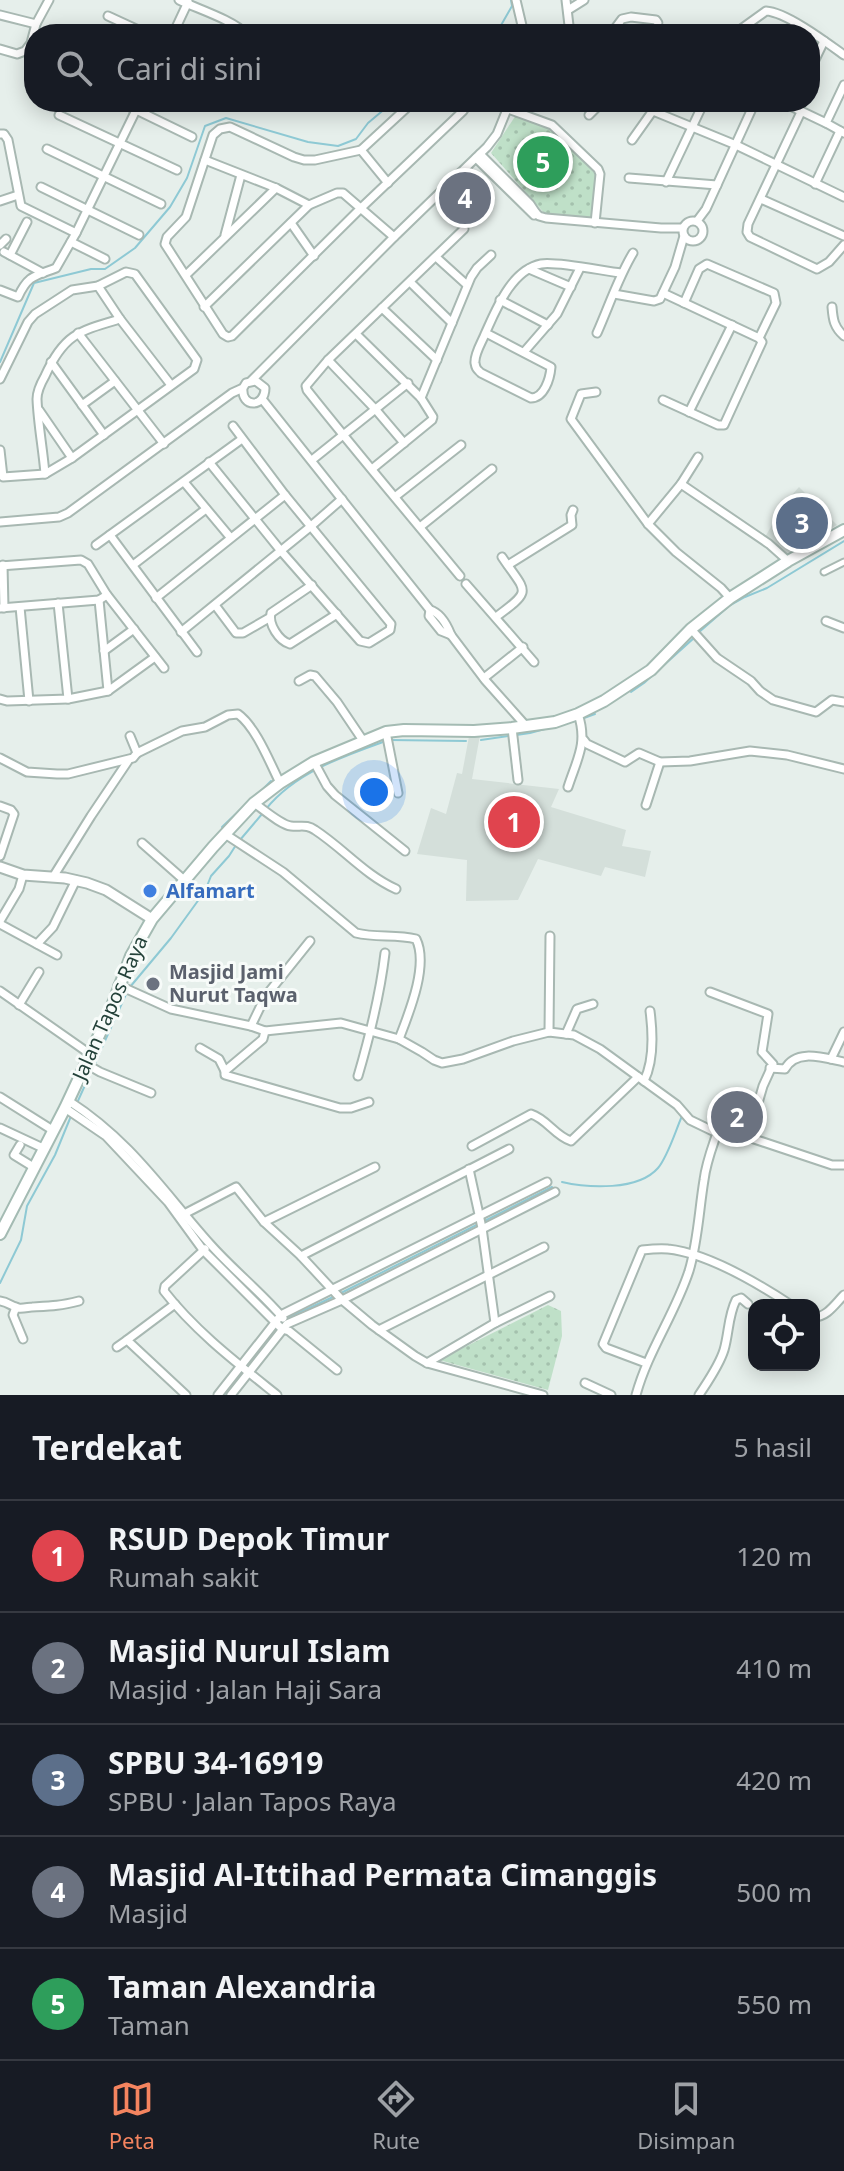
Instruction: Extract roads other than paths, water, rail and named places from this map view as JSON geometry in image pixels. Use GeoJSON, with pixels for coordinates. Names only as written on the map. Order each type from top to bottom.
{"type":"FeatureCollection","features":[{"type":"Feature","properties":{"kind":"main road","name":"Jalan Tapos Raya"},"geometry":{"type":"LineString","coordinates":[[1,1229],[54,1131],[76,1110],[109,1014],[124,988],[131,956],[152,919],[225,834],[260,807],[280,783],[315,763],[364,742],[388,738],[404,730],[513,734],[526,727],[579,715],[651,670],[730,598],[844,530]]}},
{"type":"Feature","properties":{"kind":"street"},"geometry":{"type":"LineString","coordinates":[[0,15],[36,24],[49,0]]}},
{"type":"Feature","properties":{"kind":"street"},"geometry":{"type":"LineString","coordinates":[[516,0],[522,24]]}},
{"type":"Feature","properties":{"kind":"street"},"geometry":{"type":"LineString","coordinates":[[566,0],[569,24]]}},
{"type":"Feature","properties":{"kind":"street"},"geometry":{"type":"LineString","coordinates":[[568,10],[584,0]]}},
{"type":"Feature","properties":{"kind":"street"},"geometry":{"type":"LineString","coordinates":[[177,24],[185,1],[230,24]]}},
{"type":"Feature","properties":{"kind":"street"},"geometry":{"type":"LineString","coordinates":[[748,24],[766,11],[795,23]]}},
{"type":"Feature","properties":{"kind":"street"},"geometry":{"type":"LineString","coordinates":[[108,16],[125,24]]}},
{"type":"Feature","properties":{"kind":"street"},"geometry":{"type":"LineString","coordinates":[[618,24],[622,19],[631,17],[656,20],[658,24]]}},
{"type":"Feature","properties":{"kind":"street"},"geometry":{"type":"LineString","coordinates":[[820,39],[844,55]]}},
{"type":"Feature","properties":{"kind":"street"},"geometry":{"type":"LineString","coordinates":[[820,49],[824,41]]}},
{"type":"Feature","properties":{"kind":"street"},"geometry":{"type":"LineString","coordinates":[[0,49],[17,54],[24,51]]}},
{"type":"Feature","properties":{"kind":"street"},"geometry":{"type":"LineString","coordinates":[[826,123],[844,85]]}},
{"type":"Feature","properties":{"kind":"street"},"geometry":{"type":"LineString","coordinates":[[0,290],[18,297],[32,276],[56,268],[135,112]]}},
{"type":"Feature","properties":{"kind":"street"},"geometry":{"type":"LineString","coordinates":[[148,112],[192,137]]}},
{"type":"Feature","properties":{"kind":"street"},"geometry":{"type":"LineString","coordinates":[[402,112],[361,150],[304,160],[230,127],[220,129],[213,135],[186,217],[167,237],[165,244],[223,334],[232,336],[462,112]]}},
{"type":"Feature","properties":{"kind":"street"},"geometry":{"type":"LineString","coordinates":[[0,522],[59,517],[68,513],[243,388],[478,156],[497,134],[506,112]]}},
{"type":"Feature","properties":{"kind":"street"},"geometry":{"type":"LineString","coordinates":[[523,112],[552,125],[598,169],[595,223]]}},
{"type":"Feature","properties":{"kind":"street"},"geometry":{"type":"LineString","coordinates":[[589,115],[592,112]]}},
{"type":"Feature","properties":{"kind":"street"},"geometry":{"type":"LineString","coordinates":[[632,140],[652,112]]}},
{"type":"Feature","properties":{"kind":"street"},"geometry":{"type":"LineString","coordinates":[[655,112],[736,145],[844,197]]}},
{"type":"Feature","properties":{"kind":"street"},"geometry":{"type":"LineString","coordinates":[[666,182],[699,112]]}},
{"type":"Feature","properties":{"kind":"street"},"geometry":{"type":"LineString","coordinates":[[614,294],[654,301],[660,299],[675,267],[687,223],[697,221],[706,209],[751,112]]}},
{"type":"Feature","properties":{"kind":"street"},"geometry":{"type":"LineString","coordinates":[[815,184],[842,132],[801,112],[747,232],[750,237],[817,269],[829,262],[844,245]]}},
{"type":"Feature","properties":{"kind":"street"},"geometry":{"type":"LineString","coordinates":[[59,115],[177,170]]}},
{"type":"Feature","properties":{"kind":"street"},"geometry":{"type":"LineString","coordinates":[[0,134],[8,140],[21,206],[76,233]]}},
{"type":"Feature","properties":{"kind":"street"},"geometry":{"type":"LineString","coordinates":[[47,149],[161,204]]}},
{"type":"Feature","properties":{"kind":"street"},"geometry":{"type":"LineString","coordinates":[[361,150],[388,183]]}},
{"type":"Feature","properties":{"kind":"street"},"geometry":{"type":"LineString","coordinates":[[478,156],[534,215],[683,232]]}},
{"type":"Feature","properties":{"kind":"street"},"geometry":{"type":"LineString","coordinates":[[205,160],[276,188],[309,205]]}},
{"type":"Feature","properties":{"kind":"street"},"geometry":{"type":"LineString","coordinates":[[224,236],[241,175]]}},
{"type":"Feature","properties":{"kind":"street"},"geometry":{"type":"LineString","coordinates":[[629,178],[717,185]]}},
{"type":"Feature","properties":{"kind":"street"},"geometry":{"type":"LineString","coordinates":[[41,187],[139,235]]}},
{"type":"Feature","properties":{"kind":"street"},"geometry":{"type":"LineString","coordinates":[[186,275],[276,188]]}},
{"type":"Feature","properties":{"kind":"street"},"geometry":{"type":"LineString","coordinates":[[204,307],[309,205],[340,192],[394,237]]}},
{"type":"Feature","properties":{"kind":"street"},"geometry":{"type":"LineString","coordinates":[[0,201],[18,195]]}},
{"type":"Feature","properties":{"kind":"street"},"geometry":{"type":"LineString","coordinates":[[761,199],[844,236]]}},
{"type":"Feature","properties":{"kind":"street"},"geometry":{"type":"LineString","coordinates":[[683,232],[689,241],[700,239],[703,229],[697,221]]}},
{"type":"Feature","properties":{"kind":"street"},"geometry":{"type":"LineString","coordinates":[[27,222],[5,248],[43,273]]}},
{"type":"Feature","properties":{"kind":"street"},"geometry":{"type":"LineString","coordinates":[[291,223],[314,256]]}},
{"type":"Feature","properties":{"kind":"street"},"geometry":{"type":"LineString","coordinates":[[460,576],[307,390],[308,382],[328,360],[464,229]]}},
{"type":"Feature","properties":{"kind":"street"},"geometry":{"type":"LineString","coordinates":[[71,242],[105,259]]}},
{"type":"Feature","properties":{"kind":"street"},"geometry":{"type":"LineString","coordinates":[[597,333],[621,273],[633,253]]}},
{"type":"Feature","properties":{"kind":"street"},"geometry":{"type":"LineString","coordinates":[[421,398],[467,285],[477,268],[491,255]]}},
{"type":"Feature","properties":{"kind":"street"},"geometry":{"type":"LineString","coordinates":[[436,257],[467,285]]}},
{"type":"Feature","properties":{"kind":"street"},"geometry":{"type":"LineString","coordinates":[[486,333],[551,367],[550,376],[536,399],[476,368],[475,357],[500,300],[529,269],[540,264],[553,263],[621,273]]}},
{"type":"Feature","properties":{"kind":"street"},"geometry":{"type":"LineString","coordinates":[[663,400],[724,425],[761,345],[759,338],[776,303],[774,293],[707,264],[699,269],[684,303]]}},
{"type":"Feature","properties":{"kind":"street"},"geometry":{"type":"LineString","coordinates":[[524,352],[557,314],[580,268]]}},
{"type":"Feature","properties":{"kind":"street"},"geometry":{"type":"LineString","coordinates":[[529,269],[571,287]]}},
{"type":"Feature","properties":{"kind":"street"},"geometry":{"type":"LineString","coordinates":[[0,379],[31,318],[72,290],[98,286],[126,272],[135,274],[197,360],[194,369],[72,458],[45,474],[3,477],[0,450]]}},
{"type":"Feature","properties":{"kind":"street"},"geometry":{"type":"LineString","coordinates":[[410,282],[452,323]]}},
{"type":"Feature","properties":{"kind":"street"},"geometry":{"type":"LineString","coordinates":[[98,286],[171,385]]}},
{"type":"Feature","properties":{"kind":"street"},"geometry":{"type":"LineString","coordinates":[[663,293],[759,338]]}},
{"type":"Feature","properties":{"kind":"street"},"geometry":{"type":"LineString","coordinates":[[500,300],[548,325]]}},
{"type":"Feature","properties":{"kind":"street"},"geometry":{"type":"LineString","coordinates":[[832,307],[834,323],[844,336]]}},
{"type":"Feature","properties":{"kind":"street"},"geometry":{"type":"LineString","coordinates":[[382,308],[437,360]]}},
{"type":"Feature","properties":{"kind":"street"},"geometry":{"type":"LineString","coordinates":[[45,474],[37,397],[51,362],[62,345],[78,333],[120,319]]}},
{"type":"Feature","properties":{"kind":"street"},"geometry":{"type":"LineString","coordinates":[[689,412],[732,325]]}},
{"type":"Feature","properties":{"kind":"street"},"geometry":{"type":"LineString","coordinates":[[78,333],[164,444]]}},
{"type":"Feature","properties":{"kind":"street"},"geometry":{"type":"LineString","coordinates":[[356,334],[408,383],[432,415],[432,420],[372,469]]}},
{"type":"Feature","properties":{"kind":"street"},"geometry":{"type":"LineString","coordinates":[[328,360],[404,443]]}},
{"type":"Feature","properties":{"kind":"street"},"geometry":{"type":"LineString","coordinates":[[51,362],[104,435]]}},
{"type":"Feature","properties":{"kind":"street"},"geometry":{"type":"LineString","coordinates":[[82,405],[115,381]]}},
{"type":"Feature","properties":{"kind":"street"},"geometry":{"type":"LineString","coordinates":[[243,388],[245,399],[257,402],[262,399],[265,388],[251,381]]}},
{"type":"Feature","properties":{"kind":"street"},"geometry":{"type":"LineString","coordinates":[[312,460],[408,383]]}},
{"type":"Feature","properties":{"kind":"street"},"geometry":{"type":"LineString","coordinates":[[596,392],[581,394],[571,419],[648,524],[730,598]]}},
{"type":"Feature","properties":{"kind":"street"},"geometry":{"type":"LineString","coordinates":[[262,399],[430,610],[436,612],[448,626],[451,635],[484,678],[526,727]]}},
{"type":"Feature","properties":{"kind":"street"},"geometry":{"type":"LineString","coordinates":[[39,409],[72,458]]}},
{"type":"Feature","properties":{"kind":"street"},"geometry":{"type":"LineString","coordinates":[[209,462],[360,641],[369,643],[391,627],[233,426]]}},
{"type":"Feature","properties":{"kind":"street"},"geometry":{"type":"LineString","coordinates":[[96,545],[242,439]]}},
{"type":"Feature","properties":{"kind":"street"},"geometry":{"type":"LineString","coordinates":[[396,496],[461,445]]}},
{"type":"Feature","properties":{"kind":"street"},"geometry":{"type":"LineString","coordinates":[[648,524],[681,484],[698,457]]}},
{"type":"Feature","properties":{"kind":"street"},"geometry":{"type":"LineString","coordinates":[[420,527],[492,469]]}},
{"type":"Feature","properties":{"kind":"street"},"geometry":{"type":"LineString","coordinates":[[184,482],[230,537]]}},
{"type":"Feature","properties":{"kind":"street"},"geometry":{"type":"LineString","coordinates":[[681,484],[769,544],[788,561]]}},
{"type":"Feature","properties":{"kind":"street"},"geometry":{"type":"LineString","coordinates":[[156,598],[285,495]]}},
{"type":"Feature","properties":{"kind":"street"},"geometry":{"type":"LineString","coordinates":[[181,632],[342,499]]}},
{"type":"Feature","properties":{"kind":"street"},"geometry":{"type":"LineString","coordinates":[[133,565],[206,509]]}},
{"type":"Feature","properties":{"kind":"street"},"geometry":{"type":"LineString","coordinates":[[508,565],[572,525],[573,510]]}},
{"type":"Feature","properties":{"kind":"street"},"geometry":{"type":"LineString","coordinates":[[110,535],[197,652]]}},
{"type":"Feature","properties":{"kind":"street"},"geometry":{"type":"LineString","coordinates":[[496,617],[521,599],[524,592],[502,557]]}},
{"type":"Feature","properties":{"kind":"street"},"geometry":{"type":"LineString","coordinates":[[107,595],[99,600],[2,608],[2,566],[81,560],[88,564],[107,595],[164,668]]}},
{"type":"Feature","properties":{"kind":"street"},"geometry":{"type":"LineString","coordinates":[[824,572],[844,562]]}},
{"type":"Feature","properties":{"kind":"street"},"geometry":{"type":"LineString","coordinates":[[466,584],[534,662]]}},
{"type":"Feature","properties":{"kind":"street"},"geometry":{"type":"LineString","coordinates":[[215,605],[236,633],[243,633],[269,618],[271,613],[312,585]]}},
{"type":"Feature","properties":{"kind":"street"},"geometry":{"type":"LineString","coordinates":[[99,600],[108,691]]}},
{"type":"Feature","properties":{"kind":"street"},"geometry":{"type":"LineString","coordinates":[[58,603],[68,699]]}},
{"type":"Feature","properties":{"kind":"street"},"geometry":{"type":"LineString","coordinates":[[20,607],[29,701]]}},
{"type":"Feature","properties":{"kind":"street"},"geometry":{"type":"LineString","coordinates":[[269,618],[284,642],[290,644],[337,614]]}},
{"type":"Feature","properties":{"kind":"street"},"geometry":{"type":"LineString","coordinates":[[826,621],[844,628]]}},
{"type":"Feature","properties":{"kind":"street"},"geometry":{"type":"LineString","coordinates":[[104,651],[134,629]]}},
{"type":"Feature","properties":{"kind":"street"},"geometry":{"type":"LineString","coordinates":[[693,631],[717,658],[773,700],[816,712],[832,700],[844,702]]}},
{"type":"Feature","properties":{"kind":"street"},"geometry":{"type":"LineString","coordinates":[[484,678],[523,647]]}},
{"type":"Feature","properties":{"kind":"street"},"geometry":{"type":"LineString","coordinates":[[0,699],[68,699],[108,691],[155,657]]}},
{"type":"Feature","properties":{"kind":"street"},"geometry":{"type":"LineString","coordinates":[[299,681],[310,675],[315,676],[364,742]]}},
{"type":"Feature","properties":{"kind":"street"},"geometry":{"type":"LineString","coordinates":[[0,758],[27,772],[68,774],[128,761],[137,753],[182,731],[205,727],[228,715],[238,714],[266,753],[280,783]]}},
{"type":"Feature","properties":{"kind":"street"},"geometry":{"type":"LineString","coordinates":[[568,787],[584,740],[579,715]]}},
{"type":"Feature","properties":{"kind":"street"},"geometry":{"type":"LineString","coordinates":[[513,734],[518,780]]}},
{"type":"Feature","properties":{"kind":"street"},"geometry":{"type":"LineString","coordinates":[[130,736],[137,753]]}},
{"type":"Feature","properties":{"kind":"street"},"geometry":{"type":"LineString","coordinates":[[388,738],[398,793]]}},
{"type":"Feature","properties":{"kind":"street"},"geometry":{"type":"LineString","coordinates":[[584,740],[625,762],[639,753],[660,762],[690,761],[750,751],[787,755],[844,769]]}},
{"type":"Feature","properties":{"kind":"street"},"geometry":{"type":"LineString","coordinates":[[53,877],[128,761]]}},
{"type":"Feature","properties":{"kind":"street"},"geometry":{"type":"LineString","coordinates":[[646,805],[660,762]]}},
{"type":"Feature","properties":{"kind":"street"},"geometry":{"type":"LineString","coordinates":[[315,763],[335,795],[405,851]]}},
{"type":"Feature","properties":{"kind":"street"},"geometry":{"type":"LineString","coordinates":[[0,806],[14,814],[0,856]]}},
{"type":"Feature","properties":{"kind":"street"},"geometry":{"type":"LineString","coordinates":[[260,807],[291,826],[310,827],[380,882],[396,889]]}},
{"type":"Feature","properties":{"kind":"street"},"geometry":{"type":"LineString","coordinates":[[225,834],[283,872],[356,933],[416,939],[421,948],[417,985],[399,1039]]}},
{"type":"Feature","properties":{"kind":"street"},"geometry":{"type":"LineString","coordinates":[[142,843],[184,880]]}},
{"type":"Feature","properties":{"kind":"street"},"geometry":{"type":"LineString","coordinates":[[0,867],[23,875],[76,880],[106,890],[152,919]]}},
{"type":"Feature","properties":{"kind":"street"},"geometry":{"type":"LineString","coordinates":[[23,875],[19,889],[0,922],[57,955]]}},
{"type":"Feature","properties":{"kind":"street"},"geometry":{"type":"LineString","coordinates":[[37,944],[53,927],[76,880]]}},
{"type":"Feature","properties":{"kind":"street"},"geometry":{"type":"LineString","coordinates":[[549,1032],[550,936]]}},
{"type":"Feature","properties":{"kind":"street"},"geometry":{"type":"LineString","coordinates":[[251,1026],[265,997],[310,941]]}},
{"type":"Feature","properties":{"kind":"street"},"geometry":{"type":"LineString","coordinates":[[358,1076],[381,990],[385,953]]}},
{"type":"Feature","properties":{"kind":"street"},"geometry":{"type":"LineString","coordinates":[[19,1005],[39,972]]}},
{"type":"Feature","properties":{"kind":"street"},"geometry":{"type":"LineString","coordinates":[[124,988],[171,1009],[265,1031],[341,1023],[399,1039],[442,1063],[549,1032],[574,1035],[600,1049],[677,1105],[690,1120],[717,1133],[748,1137],[832,1165],[844,1165]]}},
{"type":"Feature","properties":{"kind":"street"},"geometry":{"type":"LineString","coordinates":[[0,991],[92,1065],[151,1093]]}},
{"type":"Feature","properties":{"kind":"street"},"geometry":{"type":"LineString","coordinates":[[710,992],[768,1014],[762,1052],[772,1062],[748,1137]]}},
{"type":"Feature","properties":{"kind":"street"},"geometry":{"type":"LineString","coordinates":[[566,1034],[577,1009],[593,1004]]}},
{"type":"Feature","properties":{"kind":"street"},"geometry":{"type":"LineString","coordinates":[[472,1146],[531,1114],[540,1117],[565,1140],[571,1141],[641,1079],[650,1065],[650,1011]]}},
{"type":"Feature","properties":{"kind":"street"},"geometry":{"type":"LineString","coordinates":[[225,1071],[263,1039],[265,1031]]}},
{"type":"Feature","properties":{"kind":"street"},"geometry":{"type":"LineString","coordinates":[[831,1059],[844,1032]]}},
{"type":"Feature","properties":{"kind":"street"},"geometry":{"type":"LineString","coordinates":[[200,1048],[219,1059],[225,1075],[336,1107],[351,1108],[369,1102]]}},
{"type":"Feature","properties":{"kind":"street"},"geometry":{"type":"LineString","coordinates":[[770,1068],[785,1069],[796,1057],[844,1062]]}},
{"type":"Feature","properties":{"kind":"street"},"geometry":{"type":"LineString","coordinates":[[0,1097],[54,1131]]}},
{"type":"Feature","properties":{"kind":"street"},"geometry":{"type":"LineString","coordinates":[[76,1110],[100,1126],[158,1180],[186,1213],[207,1247]]}},
{"type":"Feature","properties":{"kind":"street"},"geometry":{"type":"LineString","coordinates":[[100,1126],[207,1247],[282,1323],[337,1370]]}},
{"type":"Feature","properties":{"kind":"street"},"geometry":{"type":"LineString","coordinates":[[0,1128],[45,1149]]}},
{"type":"Feature","properties":{"kind":"street"},"geometry":{"type":"LineString","coordinates":[[636,1395],[646,1363],[680,1297],[693,1255],[704,1177],[717,1133]]}},
{"type":"Feature","properties":{"kind":"street"},"geometry":{"type":"LineString","coordinates":[[20,1145],[14,1155],[35,1168]]}},
{"type":"Feature","properties":{"kind":"street"},"geometry":{"type":"LineString","coordinates":[[301,1256],[509,1149]]}},
{"type":"Feature","properties":{"kind":"street"},"geometry":{"type":"LineString","coordinates":[[264,1222],[375,1167]]}},
{"type":"Feature","properties":{"kind":"street"},"geometry":{"type":"LineString","coordinates":[[469,1169],[481,1223],[495,1323]]}},
{"type":"Feature","properties":{"kind":"street"},"geometry":{"type":"LineString","coordinates":[[282,1323],[342,1299],[481,1223],[547,1182]]}},
{"type":"Feature","properties":{"kind":"street"},"geometry":{"type":"LineString","coordinates":[[186,1213],[236,1187],[264,1222],[342,1299],[415,1356],[427,1363],[543,1395]]}},
{"type":"Feature","properties":{"kind":"street"},"geometry":{"type":"LineString","coordinates":[[218,1395],[282,1323],[333,1290],[555,1192]]}},
{"type":"Feature","properties":{"kind":"street"},"geometry":{"type":"LineString","coordinates":[[207,1247],[165,1286],[164,1291],[244,1369],[277,1395]]}},
{"type":"Feature","properties":{"kind":"street"},"geometry":{"type":"LineString","coordinates":[[379,1330],[544,1247]]}},
{"type":"Feature","properties":{"kind":"street"},"geometry":{"type":"LineString","coordinates":[[646,1363],[606,1348],[603,1344],[640,1251],[669,1249],[693,1255],[739,1274],[781,1299]]}},
{"type":"Feature","properties":{"kind":"street"},"geometry":{"type":"LineString","coordinates":[[820,1317],[844,1295]]}},
{"type":"Feature","properties":{"kind":"street"},"geometry":{"type":"LineString","coordinates":[[427,1363],[495,1323],[550,1296]]}},
{"type":"Feature","properties":{"kind":"street"},"geometry":{"type":"LineString","coordinates":[[699,1395],[724,1350],[727,1326],[737,1297],[748,1304]]}},
{"type":"Feature","properties":{"kind":"street"},"geometry":{"type":"LineString","coordinates":[[0,1301],[16,1307],[51,1308],[79,1301]]}},
{"type":"Feature","properties":{"kind":"street"},"geometry":{"type":"LineString","coordinates":[[117,1347],[175,1304]]}},
{"type":"Feature","properties":{"kind":"street"},"geometry":{"type":"LineString","coordinates":[[16,1307],[13,1315],[23,1339]]}},
{"type":"Feature","properties":{"kind":"street"},"geometry":{"type":"LineString","coordinates":[[127,1340],[186,1395]]}},
{"type":"Feature","properties":{"kind":"street"},"geometry":{"type":"LineString","coordinates":[[231,1395],[244,1369]]}},
{"type":"Feature","properties":{"kind":"street"},"geometry":{"type":"LineString","coordinates":[[585,1383],[611,1395]]}},
{"type":"Feature","properties":{"kind":"waterway"},"geometry":{"type":"LineString","coordinates":[[502,24],[512,6],[511,0]]}},
{"type":"Feature","properties":{"kind":"waterway"},"geometry":{"type":"LineString","coordinates":[[0,362],[34,283],[91,269],[105,269],[135,248],[170,207],[187,178],[205,126],[226,118],[308,142],[338,146],[356,139],[381,112]]}},
{"type":"Feature","properties":{"kind":"waterway"},"geometry":{"type":"LineString","coordinates":[[698,633],[729,606],[767,588],[844,541]]}},
{"type":"Feature","properties":{"kind":"waterway"},"geometry":{"type":"LineString","coordinates":[[631,692],[694,638]]}},
{"type":"Feature","properties":{"kind":"waterway"},"geometry":{"type":"LineString","coordinates":[[584,718],[595,714]]}},
{"type":"Feature","properties":{"kind":"waterway"},"geometry":{"type":"LineString","coordinates":[[481,740],[530,733],[578,720]]}},
{"type":"Feature","properties":{"kind":"waterway"},"geometry":{"type":"LineString","coordinates":[[390,740],[466,741]]}},
{"type":"Feature","properties":{"kind":"waterway"},"geometry":{"type":"LineString","coordinates":[[266,809],[305,776],[335,760],[383,742]]}},
{"type":"Feature","properties":{"kind":"waterway"},"geometry":{"type":"LineString","coordinates":[[256,796],[271,781]]}},
{"type":"Feature","properties":{"kind":"waterway"},"geometry":{"type":"LineString","coordinates":[[224,828],[242,808]]}},
{"type":"Feature","properties":{"kind":"waterway"},"geometry":{"type":"LineString","coordinates":[[240,840],[262,814]]}},
{"type":"Feature","properties":{"kind":"waterway"},"geometry":{"type":"LineString","coordinates":[[130,987],[171,938],[205,891],[211,876],[236,845]]}},
{"type":"Feature","properties":{"kind":"waterway"},"geometry":{"type":"LineString","coordinates":[[77,1103],[127,992]]}},
{"type":"Feature","properties":{"kind":"waterway"},"geometry":{"type":"LineString","coordinates":[[0,1283],[21,1240],[27,1206],[55,1155],[71,1116]]}},
{"type":"Feature","properties":{"kind":"waterway"},"geometry":{"type":"LineString","coordinates":[[562,1182],[612,1186],[638,1181],[649,1175],[665,1157],[682,1116]]}},
{"type":"Feature","properties":{"kind":"waterway"},"geometry":{"type":"LineString","coordinates":[[339,1294],[552,1187]]}},
{"type":"Feature","properties":{"kind":"waterway"},"geometry":{"type":"LineString","coordinates":[[279,1325],[333,1297]]}},
{"type":"Feature","properties":{"kind":"waterway"},"geometry":{"type":"LineString","coordinates":[[224,1395],[242,1370]]}},
{"type":"Feature","properties":{"kind":"place","name":"Taman Alexandria"},"geometry":{"type":"Point","coordinates":[543,162]}},
{"type":"Feature","properties":{"kind":"place","name":"Masjid Al-Ittihad Permata Cimanggis"},"geometry":{"type":"Point","coordinates":[465,198]}},
{"type":"Feature","properties":{"kind":"place","name":"SPBU 34-16919"},"geometry":{"type":"Point","coordinates":[802,523]}},
{"type":"Feature","properties":{"kind":"place","name":"RSUD Depok Timur"},"geometry":{"type":"Point","coordinates":[514,822]}},
{"type":"Feature","properties":{"kind":"place","name":"Alfamart"},"geometry":{"type":"Point","coordinates":[150,891]}},
{"type":"Feature","properties":{"kind":"place","name":"Masjid Jami Nurut Taqwa"},"geometry":{"type":"Point","coordinates":[153,984]}},
{"type":"Feature","properties":{"kind":"place","name":"Masjid Nurul Islam"},"geometry":{"type":"Point","coordinates":[737,1117]}}]}
